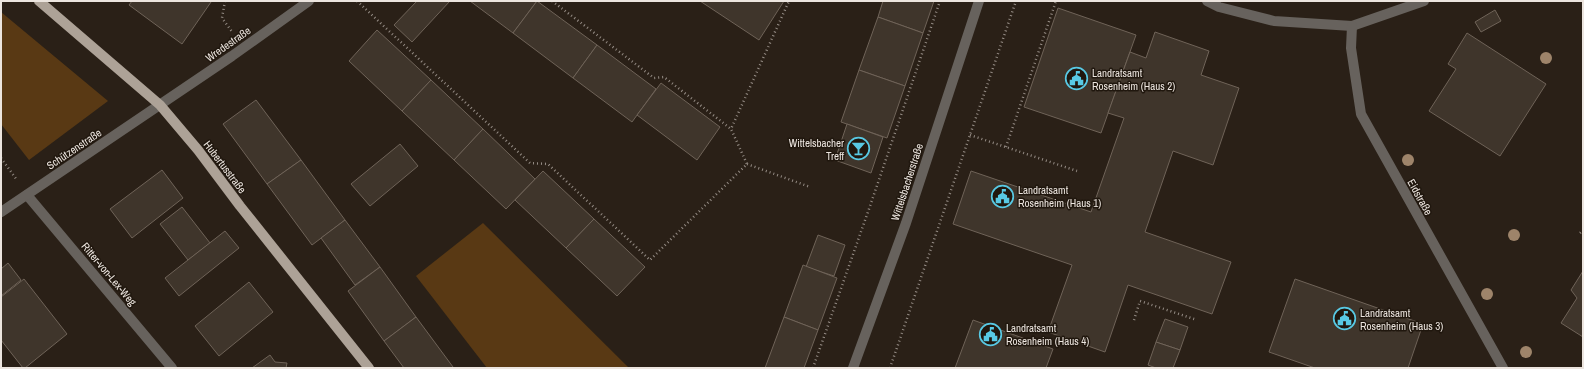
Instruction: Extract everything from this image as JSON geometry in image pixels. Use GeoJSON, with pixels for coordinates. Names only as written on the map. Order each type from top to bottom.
{"type":"FeatureCollection","features":[{"type":"Feature","properties":{"kind":"main road","name":"Hubertusstraße"},"geometry":{"type":"LineString","coordinates":[[40,1],[160,105],[198,150],[244,212],[369,368]]}},
{"type":"Feature","properties":{"kind":"street","name":"Wredestraße"},"geometry":{"type":"LineString","coordinates":[[160,105],[244,48],[309,1]]}},
{"type":"Feature","properties":{"kind":"street","name":"Wittelsbacherstraße"},"geometry":{"type":"LineString","coordinates":[[853,368],[906,223],[979,1]]}},
{"type":"Feature","properties":{"kind":"street"},"geometry":{"type":"LineString","coordinates":[[1207,1],[1219,8],[1274,21],[1352,26],[1424,1]]}},
{"type":"Feature","properties":{"kind":"street","name":"Eidstraße"},"geometry":{"type":"LineString","coordinates":[[1352,26],[1351,48],[1361,114],[1503,368]]}},
{"type":"Feature","properties":{"kind":"street","name":"Schützenstraße"},"geometry":{"type":"LineString","coordinates":[[1,212],[160,105]]}},
{"type":"Feature","properties":{"kind":"street","name":"Ritter-von-Lex-Weg"},"geometry":{"type":"LineString","coordinates":[[27,195],[172,368]]}},
{"type":"Feature","properties":{"kind":"path"},"geometry":{"type":"LineString","coordinates":[[225,1],[222,18],[244,48]]}},
{"type":"Feature","properties":{"kind":"path"},"geometry":{"type":"LineString","coordinates":[[357,1],[530,163],[548,164],[650,260],[747,164]]}},
{"type":"Feature","properties":{"kind":"path"},"geometry":{"type":"LineString","coordinates":[[552,1],[654,78],[664,77],[731,129],[747,164],[810,187]]}},
{"type":"Feature","properties":{"kind":"path"},"geometry":{"type":"LineString","coordinates":[[731,129],[789,1]]}},
{"type":"Feature","properties":{"kind":"path"},"geometry":{"type":"LineString","coordinates":[[813,368],[867,216],[940,1]]}},
{"type":"Feature","properties":{"kind":"path"},"geometry":{"type":"LineString","coordinates":[[890,368],[1016,1]]}},
{"type":"Feature","properties":{"kind":"path"},"geometry":{"type":"LineString","coordinates":[[1006,147],[1056,1]]}},
{"type":"Feature","properties":{"kind":"path"},"geometry":{"type":"LineString","coordinates":[[970,135],[1077,171]]}},
{"type":"Feature","properties":{"kind":"path"},"geometry":{"type":"LineString","coordinates":[[1,158],[27,195]]}},
{"type":"Feature","properties":{"kind":"path"},"geometry":{"type":"LineString","coordinates":[[1580,233],[1583,230]]}},
{"type":"Feature","properties":{"kind":"path"},"geometry":{"type":"LineString","coordinates":[[1134,320],[1140,301],[1197,320]]}},
{"type":"Feature","properties":{"kind":"shaded area"},"geometry":{"type":"Polygon","coordinates":[[[1,12],[108,101],[29,160],[1,124],[1,12]]]}},
{"type":"Feature","properties":{"kind":"shaded area"},"geometry":{"type":"Polygon","coordinates":[[[483,223],[629,368],[487,368],[416,276],[483,223]]]}},
{"type":"Feature","properties":{"kind":"building"},"geometry":{"type":"Polygon","coordinates":[[[132,1],[211,2],[182,44],[129,5],[132,1]]]}},
{"type":"Feature","properties":{"kind":"building"},"geometry":{"type":"Polygon","coordinates":[[[417,1],[450,1],[412,42],[394,25],[417,1]]]}},
{"type":"Feature","properties":{"kind":"building"},"geometry":{"type":"Polygon","coordinates":[[[470,1],[537,1],[513,33],[470,1]]]}},
{"type":"Feature","properties":{"kind":"building"},"geometry":{"type":"Polygon","coordinates":[[[537,1],[597,45],[573,78],[513,33],[537,1]]]}},
{"type":"Feature","properties":{"kind":"building"},"geometry":{"type":"Polygon","coordinates":[[[700,1],[784,1],[759,40],[700,1]]]}},
{"type":"Feature","properties":{"kind":"building"},"geometry":{"type":"Polygon","coordinates":[[[883,1],[934,1],[923,33],[878,17],[883,1]]]}},
{"type":"Feature","properties":{"kind":"building","name":"Landratsamt Rosenheim (Haus 2)"},"geometry":{"type":"Polygon","coordinates":[[[1058,8],[1136,35],[1101,133],[1024,107],[1058,8]]]}},
{"type":"Feature","properties":{"kind":"building"},"geometry":{"type":"Polygon","coordinates":[[[1495,10],[1501,21],[1481,32],[1475,22],[1495,10]]]}},
{"type":"Feature","properties":{"kind":"building"},"geometry":{"type":"Polygon","coordinates":[[[878,17],[923,33],[905,86],[859,70],[878,17]]]}},
{"type":"Feature","properties":{"kind":"building"},"geometry":{"type":"Polygon","coordinates":[[[377,30],[431,80],[402,111],[349,61],[377,30]]]}},
{"type":"Feature","properties":{"kind":"building","name":"Landratsamt Rosenheim (Haus 1)"},"geometry":{"type":"Polygon","coordinates":[[[1155,32],[1209,51],[1201,75],[1239,88],[1213,165],[1173,151],[1145,232],[1231,262],[1212,314],[1128,285],[1105,352],[1048,332],[1072,265],[953,224],[971,171],[1091,212],[1124,118],[1108,113],[1130,52],[1146,58],[1155,32]]]}},
{"type":"Feature","properties":{"kind":"building"},"geometry":{"type":"Polygon","coordinates":[[[1467,33],[1546,84],[1500,156],[1429,111],[1456,69],[1448,64],[1467,33]]]}},
{"type":"Feature","properties":{"kind":"building"},"geometry":{"type":"Polygon","coordinates":[[[597,45],[656,89],[632,122],[573,78],[597,45]]]}},
{"type":"Feature","properties":{"kind":"building"},"geometry":{"type":"Polygon","coordinates":[[[859,70],[905,86],[887,138],[841,122],[859,70]]]}},
{"type":"Feature","properties":{"kind":"building"},"geometry":{"type":"Polygon","coordinates":[[[431,80],[483,129],[454,160],[402,111],[431,80]]]}},
{"type":"Feature","properties":{"kind":"building"},"geometry":{"type":"Polygon","coordinates":[[[661,83],[720,127],[697,160],[637,115],[661,83]]]}},
{"type":"Feature","properties":{"kind":"building"},"geometry":{"type":"Polygon","coordinates":[[[256,100],[301,160],[267,184],[223,124],[256,100]]]}},
{"type":"Feature","properties":{"kind":"building","name":"Wittelsbacher Treff"},"geometry":{"type":"Polygon","coordinates":[[[847,124],[883,137],[871,173],[835,160],[847,124]]]}},
{"type":"Feature","properties":{"kind":"building"},"geometry":{"type":"Polygon","coordinates":[[[483,129],[535,179],[506,209],[454,160],[483,129]]]}},
{"type":"Feature","properties":{"kind":"building"},"geometry":{"type":"Polygon","coordinates":[[[400,144],[418,166],[370,206],[351,184],[400,144]]]}},
{"type":"Feature","properties":{"kind":"building"},"geometry":{"type":"Polygon","coordinates":[[[301,160],[345,220],[312,245],[267,184],[301,160]]]}},
{"type":"Feature","properties":{"kind":"building"},"geometry":{"type":"Polygon","coordinates":[[[162,170],[183,198],[132,238],[110,209],[162,170]]]}},
{"type":"Feature","properties":{"kind":"building"},"geometry":{"type":"Polygon","coordinates":[[[543,171],[594,219],[566,248],[515,200],[543,171]]]}},
{"type":"Feature","properties":{"kind":"building"},"geometry":{"type":"Polygon","coordinates":[[[182,207],[210,243],[188,260],[160,224],[182,207]]]}},
{"type":"Feature","properties":{"kind":"building"},"geometry":{"type":"Polygon","coordinates":[[[594,219],[645,267],[617,296],[566,248],[594,219]]]}},
{"type":"Feature","properties":{"kind":"building"},"geometry":{"type":"Polygon","coordinates":[[[345,220],[380,267],[355,285],[321,238],[345,220]]]}},
{"type":"Feature","properties":{"kind":"building"},"geometry":{"type":"Polygon","coordinates":[[[225,231],[239,248],[179,296],[165,278],[225,231]]]}},
{"type":"Feature","properties":{"kind":"building"},"geometry":{"type":"Polygon","coordinates":[[[818,235],[845,245],[834,276],[806,267],[818,235]]]}},
{"type":"Feature","properties":{"kind":"building"},"geometry":{"type":"Polygon","coordinates":[[[8,263],[21,280],[1,296],[1,269],[8,263]]]}},
{"type":"Feature","properties":{"kind":"building"},"geometry":{"type":"Polygon","coordinates":[[[803,265],[837,278],[818,330],[784,317],[803,265]]]}},
{"type":"Feature","properties":{"kind":"building"},"geometry":{"type":"Polygon","coordinates":[[[380,267],[416,317],[384,341],[348,291],[380,267]]]}},
{"type":"Feature","properties":{"kind":"building"},"geometry":{"type":"Polygon","coordinates":[[[1583,271],[1583,337],[1561,323],[1577,298],[1571,290],[1583,271]]]}},
{"type":"Feature","properties":{"kind":"building"},"geometry":{"type":"Polygon","coordinates":[[[24,279],[67,334],[25,368],[23,368],[1,340],[1,297],[24,279]]]}},
{"type":"Feature","properties":{"kind":"building","name":"Landratsamt Rosenheim (Haus 3)"},"geometry":{"type":"Polygon","coordinates":[[[1295,279],[1423,324],[1408,368],[1315,368],[1269,352],[1295,279]]]}},
{"type":"Feature","properties":{"kind":"building"},"geometry":{"type":"Polygon","coordinates":[[[249,282],[273,312],[219,356],[195,326],[249,282]]]}},
{"type":"Feature","properties":{"kind":"building"},"geometry":{"type":"Polygon","coordinates":[[[416,317],[453,367],[452,368],[404,368],[384,341],[416,317]]]}},
{"type":"Feature","properties":{"kind":"building"},"geometry":{"type":"Polygon","coordinates":[[[784,317],[818,330],[804,368],[765,368],[784,317]]]}},
{"type":"Feature","properties":{"kind":"building"},"geometry":{"type":"Polygon","coordinates":[[[1165,319],[1188,327],[1180,350],[1156,342],[1165,319]]]}},
{"type":"Feature","properties":{"kind":"building","name":"Landratsamt Rosenheim (Haus 4)"},"geometry":{"type":"Polygon","coordinates":[[[973,320],[1053,349],[1046,368],[955,368],[973,320]]]}},
{"type":"Feature","properties":{"kind":"building"},"geometry":{"type":"Polygon","coordinates":[[[1156,342],[1180,350],[1173,368],[1156,368],[1148,365],[1156,342]]]}},
{"type":"Feature","properties":{"kind":"building"},"geometry":{"type":"Polygon","coordinates":[[[270,355],[275,362],[287,363],[286,368],[252,368],[270,355]]]}},
{"type":"Feature","properties":{"kind":"place","name":"Landratsamt Rosenheim (Haus 2)"},"geometry":{"type":"Point","coordinates":[1077,79]}},
{"type":"Feature","properties":{"kind":"place","name":"Wittelsbacher Treff"},"geometry":{"type":"Point","coordinates":[859,149]}},
{"type":"Feature","properties":{"kind":"place","name":"Landratsamt Rosenheim (Haus 1)"},"geometry":{"type":"Point","coordinates":[1003,196]}},
{"type":"Feature","properties":{"kind":"place","name":"Landratsamt Rosenheim (Haus 3)"},"geometry":{"type":"Point","coordinates":[1344,319]}},
{"type":"Feature","properties":{"kind":"place","name":"Landratsamt Rosenheim (Haus 4)"},"geometry":{"type":"Point","coordinates":[990,334]}}]}
